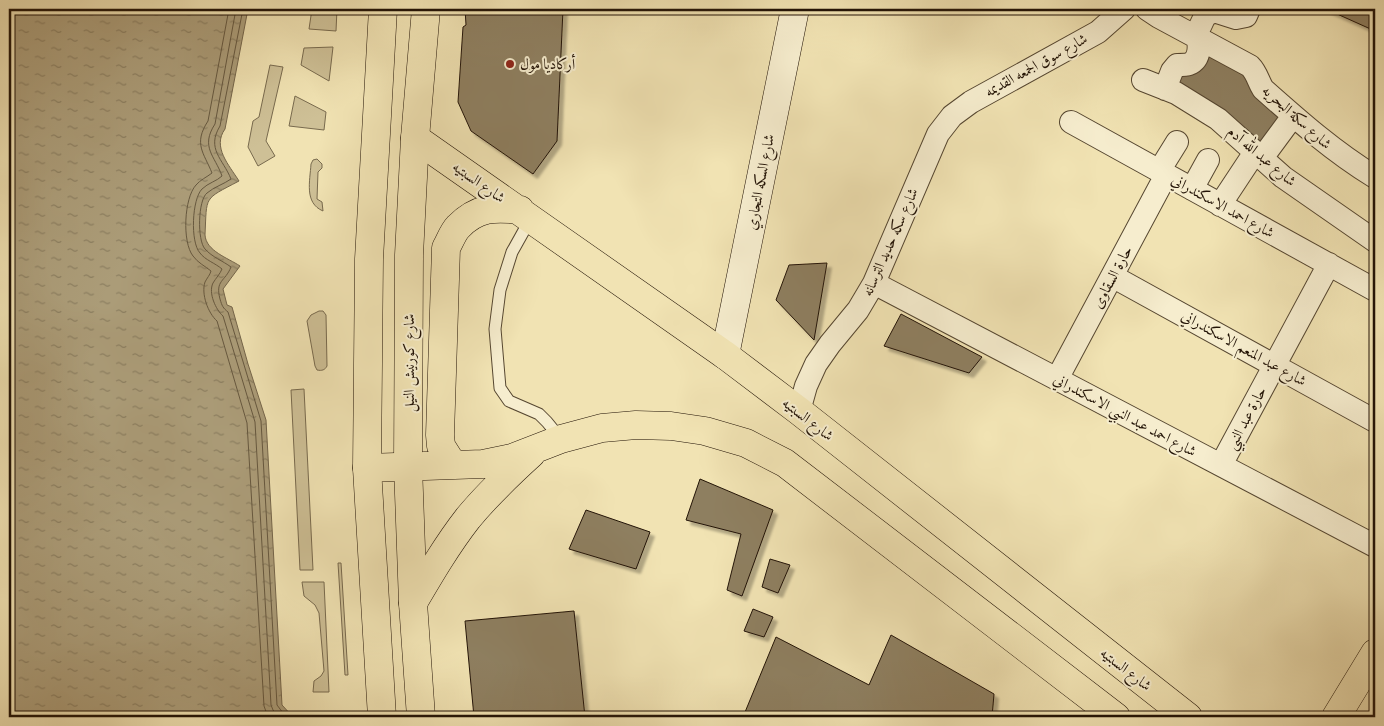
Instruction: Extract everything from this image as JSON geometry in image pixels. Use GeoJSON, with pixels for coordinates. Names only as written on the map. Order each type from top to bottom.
{"type":"FeatureCollection","features":[{"type":"Feature","properties":{"kind":"main road"},"geometry":{"type":"LineString","coordinates":[[382,717],[366,468],[369,259],[383,9]]}},
{"type":"Feature","properties":{"kind":"main road","name":"شارع كورنيش النيل"},"geometry":{"type":"LineString","coordinates":[[421,717],[412,603],[408,466],[409,255],[415,138],[426,9]]}},
{"type":"Feature","properties":{"kind":"main road","name":"شارع السبتيه"},"geometry":{"type":"LineString","coordinates":[[415,138],[725,355],[1188,717]]}},
{"type":"Feature","properties":{"kind":"main road"},"geometry":{"type":"LineString","coordinates":[[453,465],[441,446],[440,436],[446,248],[457,228],[475,213],[497,207],[525,214]]}},
{"type":"Feature","properties":{"kind":"main road"},"geometry":{"type":"LineString","coordinates":[[366,468],[483,464],[512,458],[550,443],[602,428],[645,425],[671,426],[705,431],[746,443],[785,463],[1116,717]]}},
{"type":"Feature","properties":{"kind":"main road"},"geometry":{"type":"LineString","coordinates":[[412,603],[439,559],[468,518],[502,480],[550,443]]}},
{"type":"Feature","properties":{"kind":"main road"},"geometry":{"type":"LineString","coordinates":[[1336,717],[1375,653]]}},
{"type":"Feature","properties":{"kind":"street","name":"شارع السكه التجاري"},"geometry":{"type":"LineString","coordinates":[[725,355],[795,9]]}},
{"type":"Feature","properties":{"kind":"street","name":"شارع سوق الجمعه القديمه"},"geometry":{"type":"LineString","coordinates":[[971,102],[1098,32],[1124,9]]}},
{"type":"Feature","properties":{"kind":"street","name":"شارع سكة البحريه"},"geometry":{"type":"LineString","coordinates":[[1147,9],[1250,66],[1256,71],[1263,89],[1293,116],[1326,144],[1375,177]]}},
{"type":"Feature","properties":{"kind":"street"},"geometry":{"type":"LineString","coordinates":[[1164,89],[1172,71],[1177,65],[1189,64],[1195,59],[1200,42],[1197,33],[1205,16],[1212,10],[1236,18],[1246,16],[1249,9]]}},
{"type":"Feature","properties":{"kind":"street","name":"شارع عبد الله آدم"},"geometry":{"type":"LineString","coordinates":[[1143,80],[1198,105],[1218,119],[1283,177],[1374,235]]}},
{"type":"Feature","properties":{"kind":"street","name":"شارع سكه حديد الترسانه"},"geometry":{"type":"LineString","coordinates":[[799,411],[806,386],[816,364],[830,344],[844,330],[874,283],[938,134],[952,116],[971,102]]}},
{"type":"Feature","properties":{"kind":"street"},"geometry":{"type":"LineString","coordinates":[[1220,205],[1258,155],[1293,116]]}},
{"type":"Feature","properties":{"kind":"street","name":"شارع احمد الاسكندراني"},"geometry":{"type":"LineString","coordinates":[[1070,122],[1375,290]]}},
{"type":"Feature","properties":{"kind":"street","name":"حارة السقاوى"},"geometry":{"type":"LineString","coordinates":[[1057,379],[1112,276],[1177,142]]}},
{"type":"Feature","properties":{"kind":"street"},"geometry":{"type":"LineString","coordinates":[[1192,189],[1208,160]]}},
{"type":"Feature","properties":{"kind":"street","name":"حارة عبد النبي"},"geometry":{"type":"LineString","coordinates":[[1221,465],[1329,264]]}},
{"type":"Feature","properties":{"kind":"street","name":"شارع عبد المنعم الاسكندراني"},"geometry":{"type":"LineString","coordinates":[[1112,276],[1375,421]]}},
{"type":"Feature","properties":{"kind":"street","name":"شارع احمد عبد النبي الاسكندراني"},"geometry":{"type":"LineString","coordinates":[[874,283],[1375,546]]}},
{"type":"Feature","properties":{"kind":"lane"},"geometry":{"type":"LineString","coordinates":[[525,214],[500,290],[495,329],[500,388],[509,401],[539,414],[547,422],[550,443]]}},
{"type":"Feature","properties":{"kind":"shaded area"},"geometry":{"type":"Polygon","coordinates":[[[312,9],[337,9],[336,31],[309,29],[312,9]]]}},
{"type":"Feature","properties":{"kind":"shaded area"},"geometry":{"type":"Polygon","coordinates":[[[333,47],[329,81],[301,65],[304,48],[333,47]]]}},
{"type":"Feature","properties":{"kind":"shaded area"},"geometry":{"type":"Polygon","coordinates":[[[270,65],[283,67],[266,141],[275,156],[258,166],[248,147],[253,121],[259,117],[270,65]]]}},
{"type":"Feature","properties":{"kind":"shaded area"},"geometry":{"type":"Polygon","coordinates":[[[295,96],[326,112],[324,130],[289,126],[295,96]]]}},
{"type":"Feature","properties":{"kind":"shaded area"},"geometry":{"type":"Polygon","coordinates":[[[317,159],[322,164],[322,168],[318,172],[317,199],[322,202],[323,211],[313,203],[309,184],[311,164],[313,160],[317,159]]]}},
{"type":"Feature","properties":{"kind":"shaded area"},"geometry":{"type":"Polygon","coordinates":[[[323,311],[326,315],[327,366],[324,369],[317,370],[307,321],[311,315],[323,311]]]}},
{"type":"Feature","properties":{"kind":"shaded area"},"geometry":{"type":"Polygon","coordinates":[[[304,389],[313,570],[300,570],[291,390],[304,389]]]}},
{"type":"Feature","properties":{"kind":"shaded area"},"geometry":{"type":"Polygon","coordinates":[[[338,563],[341,563],[348,675],[345,675],[338,563]]]}},
{"type":"Feature","properties":{"kind":"shaded area"},"geometry":{"type":"Polygon","coordinates":[[[302,582],[324,582],[329,692],[313,692],[314,681],[324,671],[319,613],[315,605],[304,596],[302,582]]]}},
{"type":"Feature","properties":{"kind":"water"},"geometry":{"type":"Polygon","coordinates":[[[9,9],[248,9],[225,129],[220,142],[223,156],[239,181],[209,200],[206,212],[205,235],[206,241],[213,250],[240,266],[223,289],[227,305],[232,307],[266,420],[282,705],[293,717],[9,717],[9,9]]]}},
{"type":"Feature","properties":{"kind":"building","name":"أركاديا مول"},"geometry":{"type":"Polygon","coordinates":[[[465,9],[563,9],[557,141],[533,174],[471,131],[458,102],[463,27],[466,25],[465,9]]]}},
{"type":"Feature","properties":{"kind":"building"},"geometry":{"type":"Polygon","coordinates":[[[1326,9],[1375,9],[1375,31],[1326,9]]]}},
{"type":"Feature","properties":{"kind":"building"},"geometry":{"type":"Polygon","coordinates":[[[1206,48],[1250,74],[1281,117],[1262,147],[1173,87],[1206,48]]]}},
{"type":"Feature","properties":{"kind":"building"},"geometry":{"type":"Polygon","coordinates":[[[827,263],[814,340],[776,300],[789,265],[827,263]]]}},
{"type":"Feature","properties":{"kind":"building"},"geometry":{"type":"Polygon","coordinates":[[[901,314],[982,357],[969,373],[884,346],[901,314]]]}},
{"type":"Feature","properties":{"kind":"building"},"geometry":{"type":"Polygon","coordinates":[[[700,479],[773,510],[742,596],[727,590],[741,534],[686,520],[700,479]]]}},
{"type":"Feature","properties":{"kind":"building"},"geometry":{"type":"Polygon","coordinates":[[[586,510],[650,532],[636,569],[569,549],[586,510]]]}},
{"type":"Feature","properties":{"kind":"building"},"geometry":{"type":"Polygon","coordinates":[[[770,559],[790,565],[778,593],[762,587],[770,559]]]}},
{"type":"Feature","properties":{"kind":"building"},"geometry":{"type":"Polygon","coordinates":[[[753,609],[773,617],[764,637],[744,631],[753,609]]]}},
{"type":"Feature","properties":{"kind":"building"},"geometry":{"type":"Polygon","coordinates":[[[574,611],[585,717],[474,717],[465,621],[574,611]]]}},
{"type":"Feature","properties":{"kind":"building"},"geometry":{"type":"Polygon","coordinates":[[[891,635],[994,694],[992,717],[743,717],[776,637],[869,685],[891,635]]]}},
{"type":"Feature","properties":{"kind":"place","name":"أركاديا مول"},"geometry":{"type":"Point","coordinates":[510,64]}}]}
